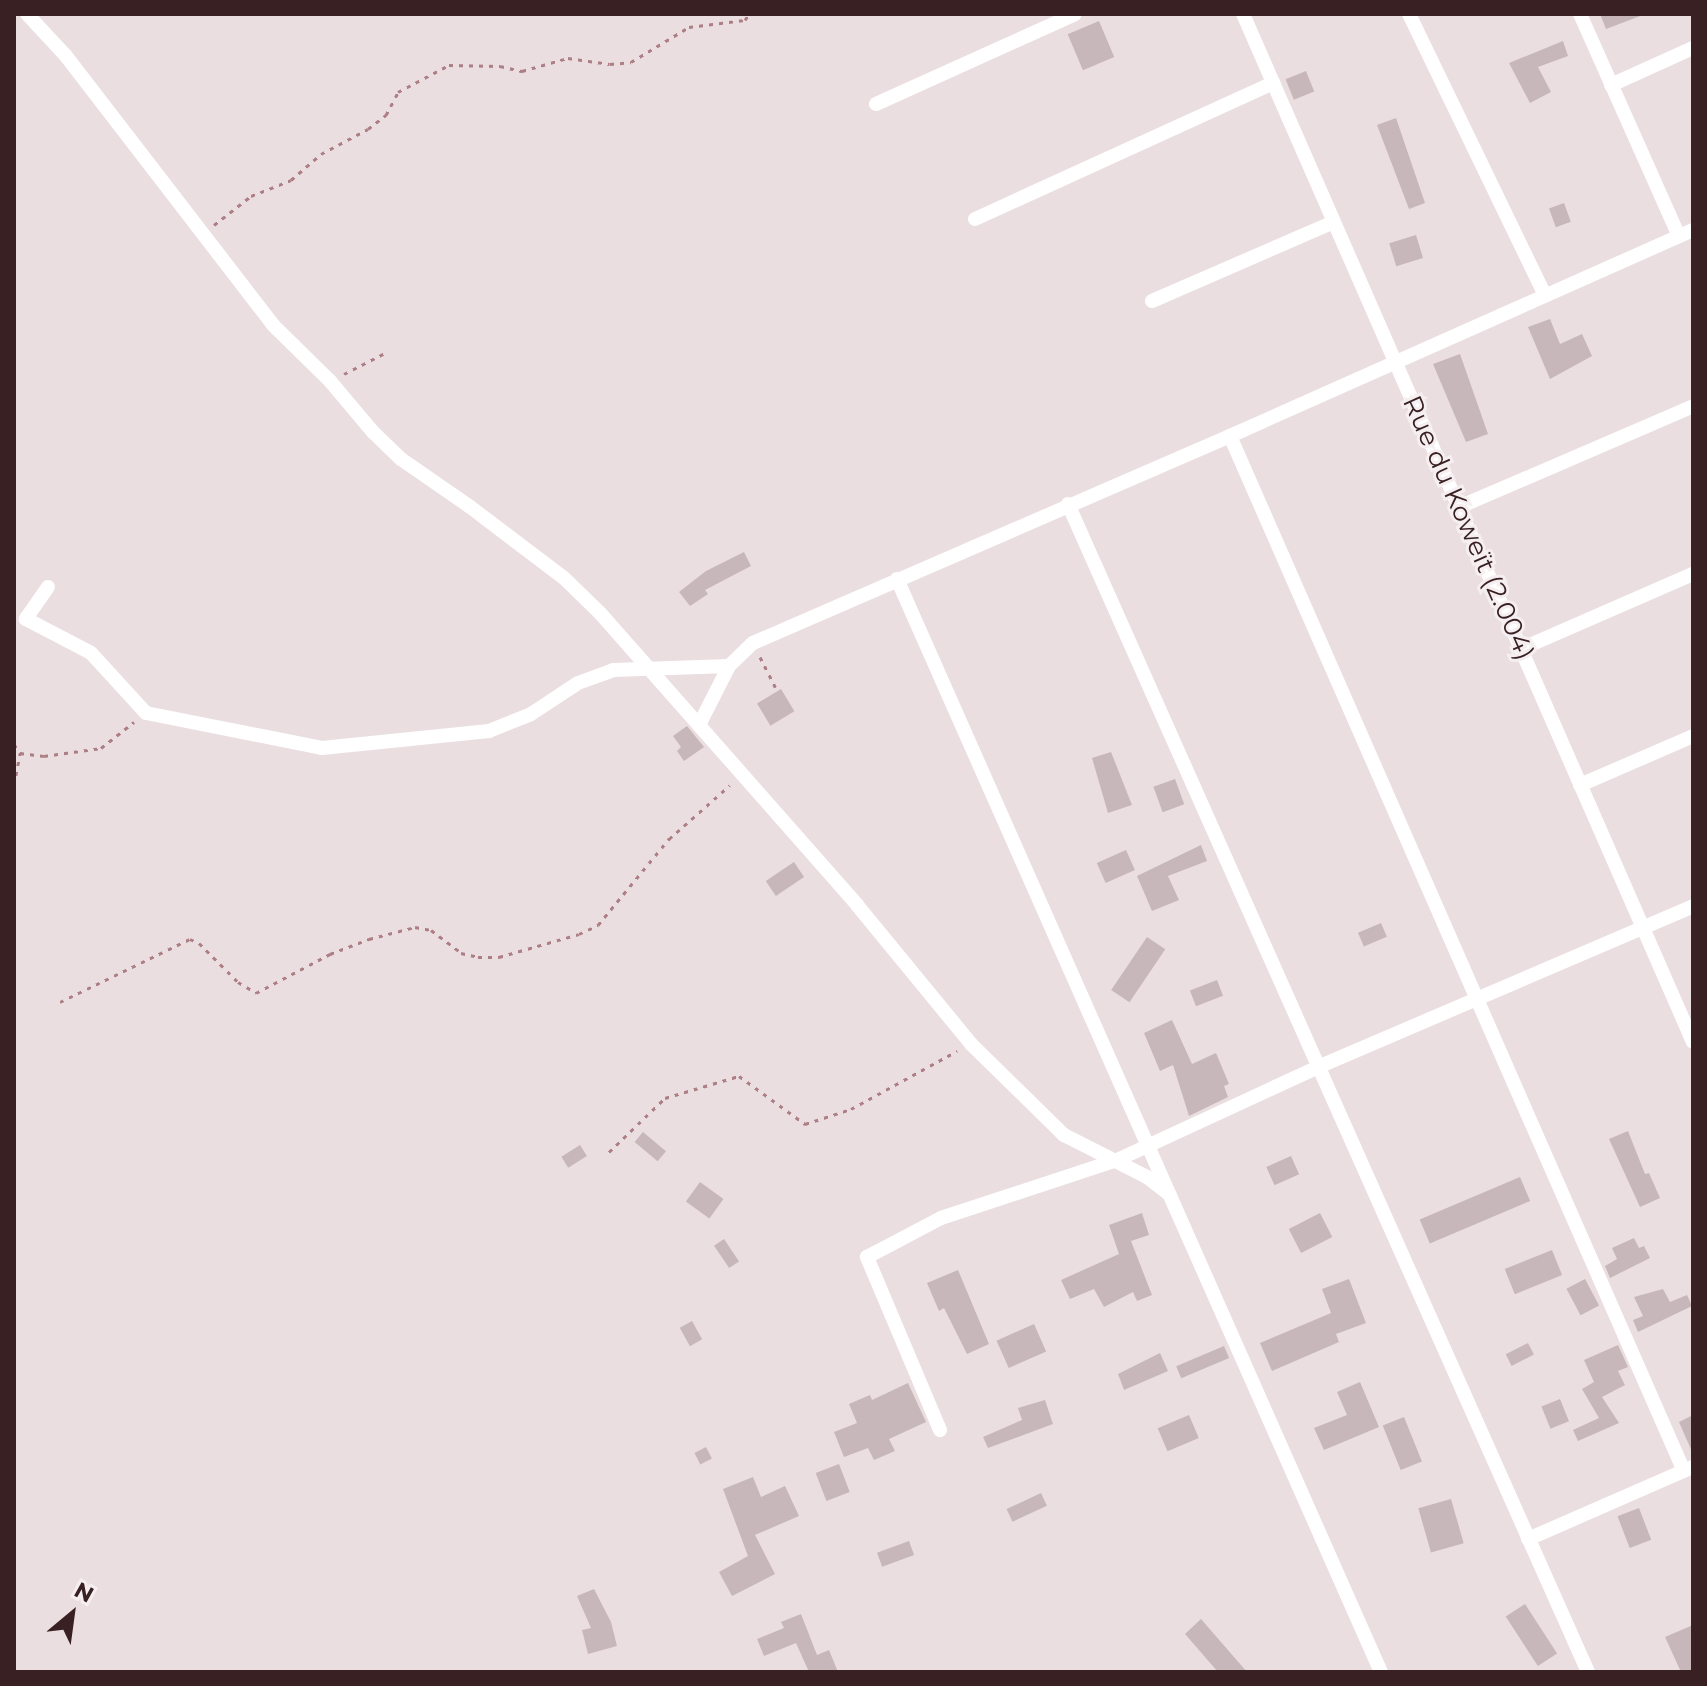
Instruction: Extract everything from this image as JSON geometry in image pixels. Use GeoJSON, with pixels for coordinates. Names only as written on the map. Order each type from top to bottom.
{"type":"FeatureCollection","features":[{"type":"Feature","properties":{"kind":"street"},"geometry":{"type":"LineString","coordinates":[[27,14],[66,56],[273,325],[330,381],[401,459],[564,578],[651,668],[857,905],[971,1044],[1064,1135],[1117,1160],[1170,1195]]}},
{"type":"Feature","properties":{"kind":"street"},"geometry":{"type":"LineString","coordinates":[[876,104],[1075,14]]}},
{"type":"Feature","properties":{"kind":"street","name":"Rue du Koweït (2.004)"},"geometry":{"type":"LineString","coordinates":[[1243,14],[1693,1042]]}},
{"type":"Feature","properties":{"kind":"street"},"geometry":{"type":"LineString","coordinates":[[1409,14],[1545,295]]}},
{"type":"Feature","properties":{"kind":"street"},"geometry":{"type":"LineString","coordinates":[[699,725],[729,666],[753,643],[1686,233],[1611,85],[1580,14]]}},
{"type":"Feature","properties":{"kind":"street"},"geometry":{"type":"LineString","coordinates":[[1611,85],[1693,48]]}},
{"type":"Feature","properties":{"kind":"street"},"geometry":{"type":"LineString","coordinates":[[975,219],[1273,83]]}},
{"type":"Feature","properties":{"kind":"street"},"geometry":{"type":"LineString","coordinates":[[1152,301],[1334,222]]}},
{"type":"Feature","properties":{"kind":"street"},"geometry":{"type":"LineString","coordinates":[[1459,507],[1693,406]]}},
{"type":"Feature","properties":{"kind":"street"},"geometry":{"type":"LineString","coordinates":[[1230,436],[1477,1000],[1689,1469],[1528,1539]]}},
{"type":"Feature","properties":{"kind":"street"},"geometry":{"type":"LineString","coordinates":[[1068,504],[1588,1672]]}},
{"type":"Feature","properties":{"kind":"street"},"geometry":{"type":"LineString","coordinates":[[1521,649],[1693,574]]}},
{"type":"Feature","properties":{"kind":"street"},"geometry":{"type":"LineString","coordinates":[[897,579],[1381,1672]]}},
{"type":"Feature","properties":{"kind":"street"},"geometry":{"type":"LineString","coordinates":[[48,587],[26,619],[91,653],[146,713],[322,748],[489,731],[531,714],[571,687],[598,674],[651,668],[729,666]]}},
{"type":"Feature","properties":{"kind":"street"},"geometry":{"type":"LineString","coordinates":[[1580,785],[1693,736]]}},
{"type":"Feature","properties":{"kind":"street"},"geometry":{"type":"LineString","coordinates":[[940,1430],[867,1257],[941,1218],[1117,1160],[1318,1067],[1693,906]]}},
{"type":"Feature","properties":{"kind":"path"},"geometry":{"type":"LineString","coordinates":[[204,232],[251,196],[291,180],[321,154],[368,129],[386,115],[398,92],[449,65],[500,66],[522,71],[568,58],[610,64],[631,62],[689,27],[745,20],[749,14]]}},
{"type":"Feature","properties":{"kind":"path"},"geometry":{"type":"LineString","coordinates":[[330,381],[387,352]]}},
{"type":"Feature","properties":{"kind":"path"},"geometry":{"type":"LineString","coordinates":[[753,643],[775,687]]}},
{"type":"Feature","properties":{"kind":"path"},"geometry":{"type":"LineString","coordinates":[[20,753],[44,756],[101,748],[146,713]]}},
{"type":"Feature","properties":{"kind":"path"},"geometry":{"type":"LineString","coordinates":[[14,744],[20,753],[14,785]]}},
{"type":"Feature","properties":{"kind":"path"},"geometry":{"type":"LineString","coordinates":[[60,1002],[190,939],[199,943],[250,992],[270,988],[330,954],[415,927],[431,930],[461,953],[478,957],[499,957],[579,934],[598,925],[669,839],[741,774]]}},
{"type":"Feature","properties":{"kind":"path"},"geometry":{"type":"LineString","coordinates":[[609,1152],[665,1098],[739,1076],[805,1124],[851,1109],[971,1044]]}},
{"type":"Feature","properties":{"kind":"building"},"geometry":{"type":"Polygon","coordinates":[[[1600,14],[1643,14],[1643,15],[1606,29],[1600,14]]]}},
{"type":"Feature","properties":{"kind":"building"},"geometry":{"type":"Polygon","coordinates":[[[1099,21],[1114,57],[1083,70],[1068,34],[1099,21]]]}},
{"type":"Feature","properties":{"kind":"building"},"geometry":{"type":"Polygon","coordinates":[[[1563,41],[1568,56],[1538,67],[1551,92],[1530,103],[1509,63],[1563,41]]]}},
{"type":"Feature","properties":{"kind":"building"},"geometry":{"type":"Polygon","coordinates":[[[1306,71],[1314,91],[1294,100],[1286,79],[1306,71]]]}},
{"type":"Feature","properties":{"kind":"building"},"geometry":{"type":"Polygon","coordinates":[[[1396,118],[1425,203],[1409,209],[1377,125],[1396,118]]]}},
{"type":"Feature","properties":{"kind":"building"},"geometry":{"type":"Polygon","coordinates":[[[1564,203],[1571,222],[1556,227],[1549,208],[1564,203]]]}},
{"type":"Feature","properties":{"kind":"building"},"geometry":{"type":"Polygon","coordinates":[[[1416,235],[1423,258],[1396,266],[1389,243],[1416,235]]]}},
{"type":"Feature","properties":{"kind":"building"},"geometry":{"type":"Polygon","coordinates":[[[1550,319],[1560,344],[1582,334],[1592,356],[1550,379],[1528,327],[1550,319]]]}},
{"type":"Feature","properties":{"kind":"building"},"geometry":{"type":"Polygon","coordinates":[[[1460,354],[1488,434],[1466,442],[1433,364],[1460,354]]]}},
{"type":"Feature","properties":{"kind":"building"},"geometry":{"type":"Polygon","coordinates":[[[744,552],[751,566],[705,590],[708,594],[690,606],[679,592],[706,571],[744,552]]]}},
{"type":"Feature","properties":{"kind":"building"},"geometry":{"type":"Polygon","coordinates":[[[781,689],[794,711],[770,726],[757,703],[781,689]]]}},
{"type":"Feature","properties":{"kind":"building"},"geometry":{"type":"Polygon","coordinates":[[[687,726],[704,747],[684,761],[677,751],[681,747],[673,736],[687,726]]]}},
{"type":"Feature","properties":{"kind":"building"},"geometry":{"type":"Polygon","coordinates":[[[1111,752],[1132,805],[1108,813],[1092,758],[1111,752]]]}},
{"type":"Feature","properties":{"kind":"building"},"geometry":{"type":"Polygon","coordinates":[[[1175,779],[1184,804],[1163,812],[1153,787],[1175,779]]]}},
{"type":"Feature","properties":{"kind":"building"},"geometry":{"type":"Polygon","coordinates":[[[1201,845],[1207,861],[1168,876],[1179,900],[1152,911],[1137,876],[1201,845]]]}},
{"type":"Feature","properties":{"kind":"building"},"geometry":{"type":"Polygon","coordinates":[[[1126,850],[1135,870],[1106,883],[1097,863],[1126,850]]]}},
{"type":"Feature","properties":{"kind":"building"},"geometry":{"type":"Polygon","coordinates":[[[794,862],[804,877],[776,896],[766,881],[794,862]]]}},
{"type":"Feature","properties":{"kind":"building"},"geometry":{"type":"Polygon","coordinates":[[[1381,923],[1387,937],[1364,947],[1358,933],[1381,923]]]}},
{"type":"Feature","properties":{"kind":"building"},"geometry":{"type":"Polygon","coordinates":[[[1147,937],[1165,949],[1129,1002],[1111,990],[1147,937]]]}},
{"type":"Feature","properties":{"kind":"building"},"geometry":{"type":"Polygon","coordinates":[[[1217,980],[1223,996],[1196,1006],[1190,990],[1217,980]]]}},
{"type":"Feature","properties":{"kind":"building"},"geometry":{"type":"Polygon","coordinates":[[[1172,1020],[1192,1064],[1216,1053],[1229,1084],[1224,1086],[1228,1097],[1189,1116],[1173,1065],[1160,1071],[1144,1033],[1172,1020]]]}},
{"type":"Feature","properties":{"kind":"building"},"geometry":{"type":"Polygon","coordinates":[[[1628,1131],[1645,1174],[1649,1173],[1660,1198],[1640,1207],[1609,1139],[1628,1131]]]}},
{"type":"Feature","properties":{"kind":"building"},"geometry":{"type":"Polygon","coordinates":[[[643,1132],[666,1151],[658,1161],[635,1142],[643,1132]]]}},
{"type":"Feature","properties":{"kind":"building"},"geometry":{"type":"Polygon","coordinates":[[[580,1145],[587,1156],[568,1168],[561,1157],[580,1145]]]}},
{"type":"Feature","properties":{"kind":"building"},"geometry":{"type":"Polygon","coordinates":[[[1291,1156],[1299,1174],[1274,1185],[1266,1167],[1291,1156]]]}},
{"type":"Feature","properties":{"kind":"building"},"geometry":{"type":"Polygon","coordinates":[[[1520,1177],[1530,1201],[1430,1244],[1420,1220],[1520,1177]]]}},
{"type":"Feature","properties":{"kind":"building"},"geometry":{"type":"Polygon","coordinates":[[[700,1182],[723,1199],[709,1218],[686,1201],[700,1182]]]}},
{"type":"Feature","properties":{"kind":"building"},"geometry":{"type":"Polygon","coordinates":[[[1142,1213],[1149,1235],[1131,1241],[1152,1295],[1137,1301],[1133,1292],[1104,1307],[1094,1289],[1070,1299],[1061,1280],[1119,1254],[1109,1225],[1142,1213]]]}},
{"type":"Feature","properties":{"kind":"building"},"geometry":{"type":"Polygon","coordinates":[[[1320,1213],[1332,1237],[1301,1253],[1289,1229],[1320,1213]]]}},
{"type":"Feature","properties":{"kind":"building"},"geometry":{"type":"Polygon","coordinates":[[[1634,1238],[1639,1248],[1644,1246],[1650,1258],[1610,1278],[1605,1266],[1617,1259],[1612,1248],[1634,1238]]]}},
{"type":"Feature","properties":{"kind":"building"},"geometry":{"type":"Polygon","coordinates":[[[724,1239],[739,1261],[729,1268],[714,1246],[724,1239]]]}},
{"type":"Feature","properties":{"kind":"building"},"geometry":{"type":"Polygon","coordinates":[[[1552,1250],[1562,1275],[1515,1294],[1505,1269],[1552,1250]]]}},
{"type":"Feature","properties":{"kind":"building"},"geometry":{"type":"Polygon","coordinates":[[[958,1270],[989,1344],[967,1354],[944,1308],[939,1311],[927,1283],[958,1270]]]}},
{"type":"Feature","properties":{"kind":"building"},"geometry":{"type":"Polygon","coordinates":[[[1349,1279],[1366,1323],[1336,1334],[1339,1342],[1272,1371],[1260,1343],[1331,1313],[1322,1289],[1349,1279]]]}},
{"type":"Feature","properties":{"kind":"building"},"geometry":{"type":"Polygon","coordinates":[[[1585,1279],[1599,1305],[1581,1315],[1566,1289],[1585,1279]]]}},
{"type":"Feature","properties":{"kind":"building"},"geometry":{"type":"Polygon","coordinates":[[[1663,1289],[1670,1302],[1687,1295],[1692,1306],[1638,1332],[1633,1320],[1643,1316],[1634,1297],[1663,1289]]]}},
{"type":"Feature","properties":{"kind":"building"},"geometry":{"type":"Polygon","coordinates":[[[692,1321],[702,1339],[690,1346],[680,1328],[692,1321]]]}},
{"type":"Feature","properties":{"kind":"building"},"geometry":{"type":"Polygon","coordinates":[[[1034,1324],[1046,1351],[1009,1368],[997,1341],[1034,1324]]]}},
{"type":"Feature","properties":{"kind":"building"},"geometry":{"type":"Polygon","coordinates":[[[1528,1343],[1534,1355],[1512,1366],[1506,1354],[1528,1343]]]}},
{"type":"Feature","properties":{"kind":"building"},"geometry":{"type":"Polygon","coordinates":[[[1618,1345],[1628,1367],[1618,1371],[1625,1385],[1602,1397],[1619,1423],[1578,1441],[1573,1430],[1599,1418],[1582,1389],[1594,1382],[1584,1360],[1618,1345]]]}},
{"type":"Feature","properties":{"kind":"building"},"geometry":{"type":"Polygon","coordinates":[[[1224,1346],[1229,1358],[1181,1378],[1176,1366],[1224,1346]]]}},
{"type":"Feature","properties":{"kind":"building"},"geometry":{"type":"Polygon","coordinates":[[[1160,1353],[1168,1371],[1124,1390],[1118,1374],[1160,1353]]]}},
{"type":"Feature","properties":{"kind":"building"},"geometry":{"type":"Polygon","coordinates":[[[1360,1382],[1379,1427],[1324,1450],[1314,1428],[1347,1415],[1337,1392],[1360,1382]]]}},
{"type":"Feature","properties":{"kind":"building"},"geometry":{"type":"Polygon","coordinates":[[[908,1383],[926,1422],[889,1439],[895,1451],[874,1460],[868,1448],[844,1457],[834,1432],[857,1423],[849,1404],[870,1395],[872,1400],[908,1383]]]}},
{"type":"Feature","properties":{"kind":"building"},"geometry":{"type":"Polygon","coordinates":[[[1560,1399],[1569,1421],[1550,1429],[1541,1406],[1560,1399]]]}},
{"type":"Feature","properties":{"kind":"building"},"geometry":{"type":"Polygon","coordinates":[[[1045,1400],[1053,1424],[988,1448],[983,1437],[1022,1420],[1018,1408],[1045,1400]]]}},
{"type":"Feature","properties":{"kind":"building"},"geometry":{"type":"Polygon","coordinates":[[[1189,1415],[1199,1438],[1167,1451],[1158,1428],[1189,1415]]]}},
{"type":"Feature","properties":{"kind":"building"},"geometry":{"type":"Polygon","coordinates":[[[1693,1415],[1693,1454],[1679,1422],[1693,1415]]]}},
{"type":"Feature","properties":{"kind":"building"},"geometry":{"type":"Polygon","coordinates":[[[1404,1417],[1422,1462],[1401,1470],[1383,1426],[1404,1417]]]}},
{"type":"Feature","properties":{"kind":"building"},"geometry":{"type":"Polygon","coordinates":[[[706,1447],[712,1459],[700,1464],[694,1453],[706,1447]]]}},
{"type":"Feature","properties":{"kind":"building"},"geometry":{"type":"Polygon","coordinates":[[[839,1464],[850,1492],[826,1501],[816,1473],[839,1464]]]}},
{"type":"Feature","properties":{"kind":"building"},"geometry":{"type":"Polygon","coordinates":[[[753,1477],[761,1497],[785,1486],[799,1516],[755,1535],[775,1574],[732,1596],[719,1572],[748,1556],[723,1489],[753,1477]]]}},
{"type":"Feature","properties":{"kind":"building"},"geometry":{"type":"Polygon","coordinates":[[[1041,1493],[1047,1506],[1012,1522],[1007,1509],[1041,1493]]]}},
{"type":"Feature","properties":{"kind":"building"},"geometry":{"type":"Polygon","coordinates":[[[1451,1499],[1464,1543],[1431,1553],[1418,1508],[1451,1499]]]}},
{"type":"Feature","properties":{"kind":"building"},"geometry":{"type":"Polygon","coordinates":[[[1639,1508],[1651,1540],[1630,1548],[1618,1516],[1639,1508]]]}},
{"type":"Feature","properties":{"kind":"building"},"geometry":{"type":"Polygon","coordinates":[[[909,1541],[914,1555],[882,1567],[877,1553],[909,1541]]]}},
{"type":"Feature","properties":{"kind":"building"},"geometry":{"type":"Polygon","coordinates":[[[594,1589],[611,1622],[617,1646],[588,1654],[582,1630],[591,1628],[577,1596],[594,1589]]]}},
{"type":"Feature","properties":{"kind":"building"},"geometry":{"type":"Polygon","coordinates":[[[1525,1604],[1557,1653],[1538,1666],[1506,1617],[1525,1604]]]}},
{"type":"Feature","properties":{"kind":"building"},"geometry":{"type":"Polygon","coordinates":[[[801,1614],[817,1655],[829,1650],[838,1672],[809,1672],[796,1643],[764,1656],[757,1639],[784,1628],[781,1622],[801,1614]]]}},
{"type":"Feature","properties":{"kind":"building"},"geometry":{"type":"Polygon","coordinates":[[[1201,1619],[1247,1672],[1218,1672],[1185,1634],[1201,1619]]]}},
{"type":"Feature","properties":{"kind":"building"},"geometry":{"type":"Polygon","coordinates":[[[1693,1625],[1693,1672],[1681,1672],[1665,1637],[1693,1625]]]}}]}
